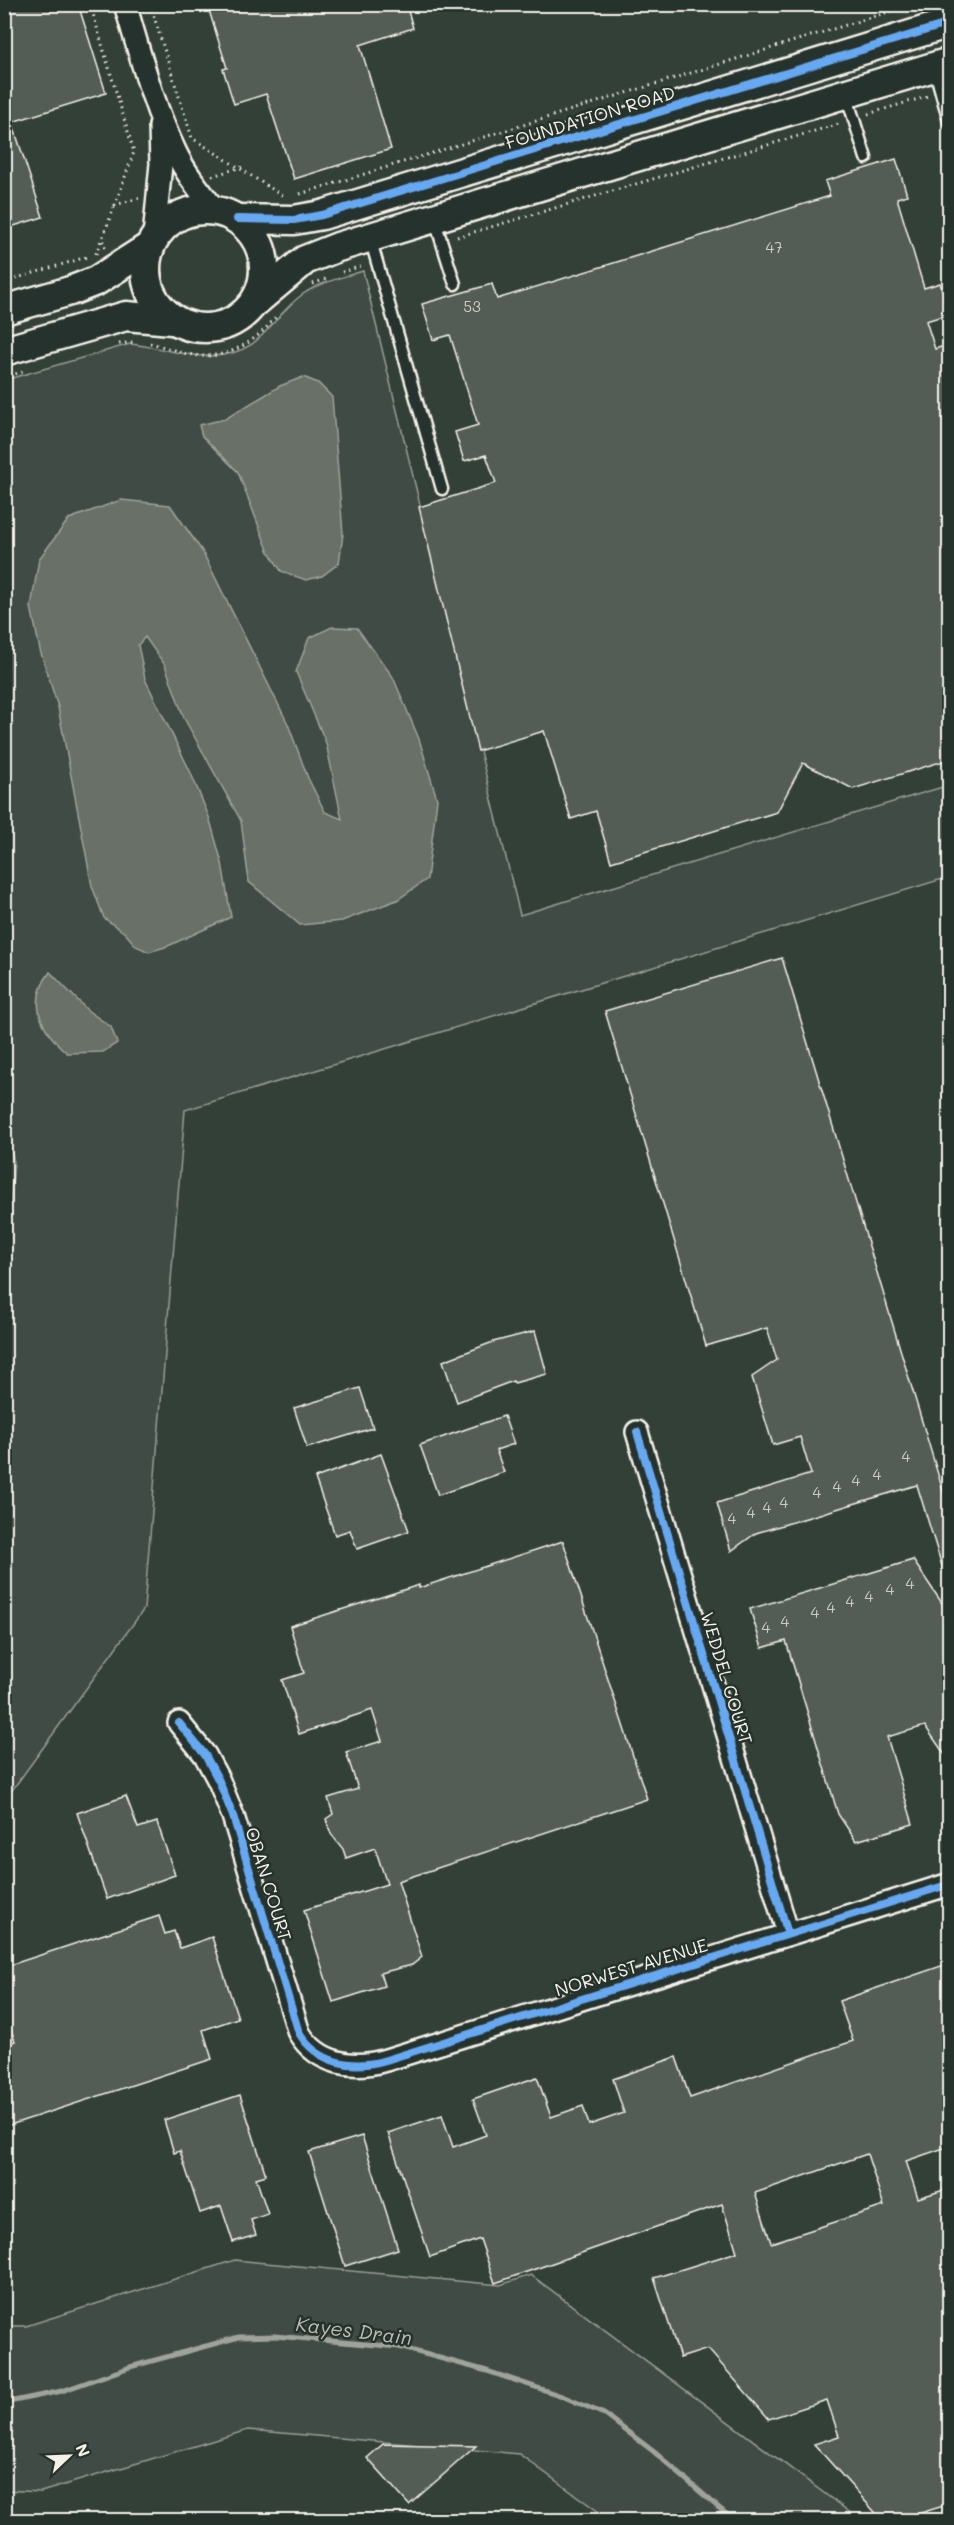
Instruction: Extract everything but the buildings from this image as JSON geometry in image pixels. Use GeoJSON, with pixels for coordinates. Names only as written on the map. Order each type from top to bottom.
{"type":"FeatureCollection","features":[{"type":"Feature","properties":{"kind":"street"},"geometry":{"type":"LineString","coordinates":[[125,4],[159,117],[177,155],[192,180],[226,214],[250,231],[260,248],[264,266],[262,285],[255,302]]}},
{"type":"Feature","properties":{"kind":"street","name":"FOUNDATION ROAD"},"geometry":{"type":"LineString","coordinates":[[226,214],[294,220],[322,215],[950,23]]}},
{"type":"Feature","properties":{"kind":"street"},"geometry":{"type":"LineString","coordinates":[[4,351],[126,316],[172,320],[190,327],[208,329],[226,325],[243,316],[255,302],[305,260],[370,237],[942,65]]}},
{"type":"Feature","properties":{"kind":"street"},"geometry":{"type":"LineString","coordinates":[[159,117],[161,164],[151,242],[145,267],[148,288],[157,306],[172,320]]}},
{"type":"Feature","properties":{"kind":"street"},"geometry":{"type":"LineString","coordinates":[[4,310],[96,281],[151,242],[166,224],[180,214],[198,210],[226,214]]}},
{"type":"Feature","properties":{"kind":"street","name":"WEDDEL COURT"},"geometry":{"type":"LineString","coordinates":[[638,1432],[788,1934]]}},
{"type":"Feature","properties":{"kind":"street","name":"OBAN COURT"},"geometry":{"type":"LineString","coordinates":[[179,1723],[205,1755],[219,1781],[233,1816],[299,2033],[310,2049],[321,2056]]}},
{"type":"Feature","properties":{"kind":"street","name":"NORWEST AVENUE"},"geometry":{"type":"LineString","coordinates":[[321,2056],[345,2064],[372,2064],[950,1884]]}},
{"type":"Feature","properties":{"kind":"lane"},"geometry":{"type":"LineString","coordinates":[[942,65],[950,126]]}},
{"type":"Feature","properties":{"kind":"lane"},"geometry":{"type":"LineString","coordinates":[[846,94],[866,158]]}},
{"type":"Feature","properties":{"kind":"lane"},"geometry":{"type":"LineString","coordinates":[[434,218],[455,284]]}},
{"type":"Feature","properties":{"kind":"lane"},"geometry":{"type":"LineString","coordinates":[[370,237],[442,489]]}},
{"type":"Feature","properties":{"kind":"path"},"geometry":{"type":"LineString","coordinates":[[150,4],[192,138],[286,198]]}},
{"type":"Feature","properties":{"kind":"path"},"geometry":{"type":"LineString","coordinates":[[298,194],[914,4]]}},
{"type":"Feature","properties":{"kind":"path"},"geometry":{"type":"LineString","coordinates":[[4,282],[96,254],[102,239]]}},
{"type":"Feature","properties":{"kind":"shaded area"},"geometry":{"type":"Polygon","coordinates":[[[5,5],[949,5],[949,2520],[5,2520],[5,5]]]}},
{"type":"Feature","properties":{"kind":"shaded area"},"geometry":{"type":"Polygon","coordinates":[[[363,271],[520,915],[949,785],[949,877],[185,1110],[144,1609],[5,1800],[4,1273],[14,1162],[4,1122],[5,380],[130,344],[201,356],[229,354],[243,349],[264,334],[303,294],[325,283],[363,271]]]}},
{"type":"Feature","properties":{"kind":"shaded area"},"geometry":{"type":"Polygon","coordinates":[[[303,377],[318,383],[332,397],[343,534],[339,563],[322,576],[306,580],[281,571],[268,550],[238,472],[202,436],[199,425],[225,419],[280,386],[303,377]]]}},
{"type":"Feature","properties":{"kind":"shaded area"},"geometry":{"type":"Polygon","coordinates":[[[121,500],[170,505],[202,551],[288,724],[308,778],[325,812],[342,819],[326,743],[296,672],[309,638],[332,627],[357,628],[393,677],[419,739],[437,799],[427,879],[397,900],[342,921],[300,925],[249,882],[241,821],[184,718],[165,665],[145,637],[138,645],[145,679],[190,771],[209,817],[222,863],[231,917],[168,946],[149,952],[136,946],[125,933],[104,918],[92,886],[58,707],[40,650],[31,607],[39,559],[69,519],[121,500]]]}},
{"type":"Feature","properties":{"kind":"shaded area"},"geometry":{"type":"Polygon","coordinates":[[[50,972],[87,1010],[111,1027],[117,1043],[103,1052],[67,1053],[58,1044],[44,1025],[38,1005],[43,983],[50,972]]]}},
{"type":"Feature","properties":{"kind":"shaded area"},"geometry":{"type":"Polygon","coordinates":[[[235,2260],[500,2285],[531,2275],[860,2520],[610,2520],[519,2454],[248,2430],[41,2492],[5,2490],[5,2326],[26,2326],[235,2260]]]}},
{"type":"Feature","properties":{"kind":"waterway","name":"Kayes Drain"},"geometry":{"type":"LineString","coordinates":[[4,2403],[62,2391],[130,2367],[239,2337],[275,2336],[399,2347],[487,2371],[562,2396],[604,2414],[653,2451],[733,2520]]}},
{"type":"Feature","properties":{"kind":"cycle path"},"geometry":{"type":"LineString","coordinates":[[237,219],[294,220],[322,215],[950,23]]}},
{"type":"Feature","properties":{"kind":"cycle path"},"geometry":{"type":"LineString","coordinates":[[637,1432],[788,1934]]}},
{"type":"Feature","properties":{"kind":"cycle path"},"geometry":{"type":"LineString","coordinates":[[179,1723],[205,1755],[219,1781],[233,1816],[299,2033],[316,2052],[337,2062],[361,2064],[386,2060],[950,1884]]}}]}
